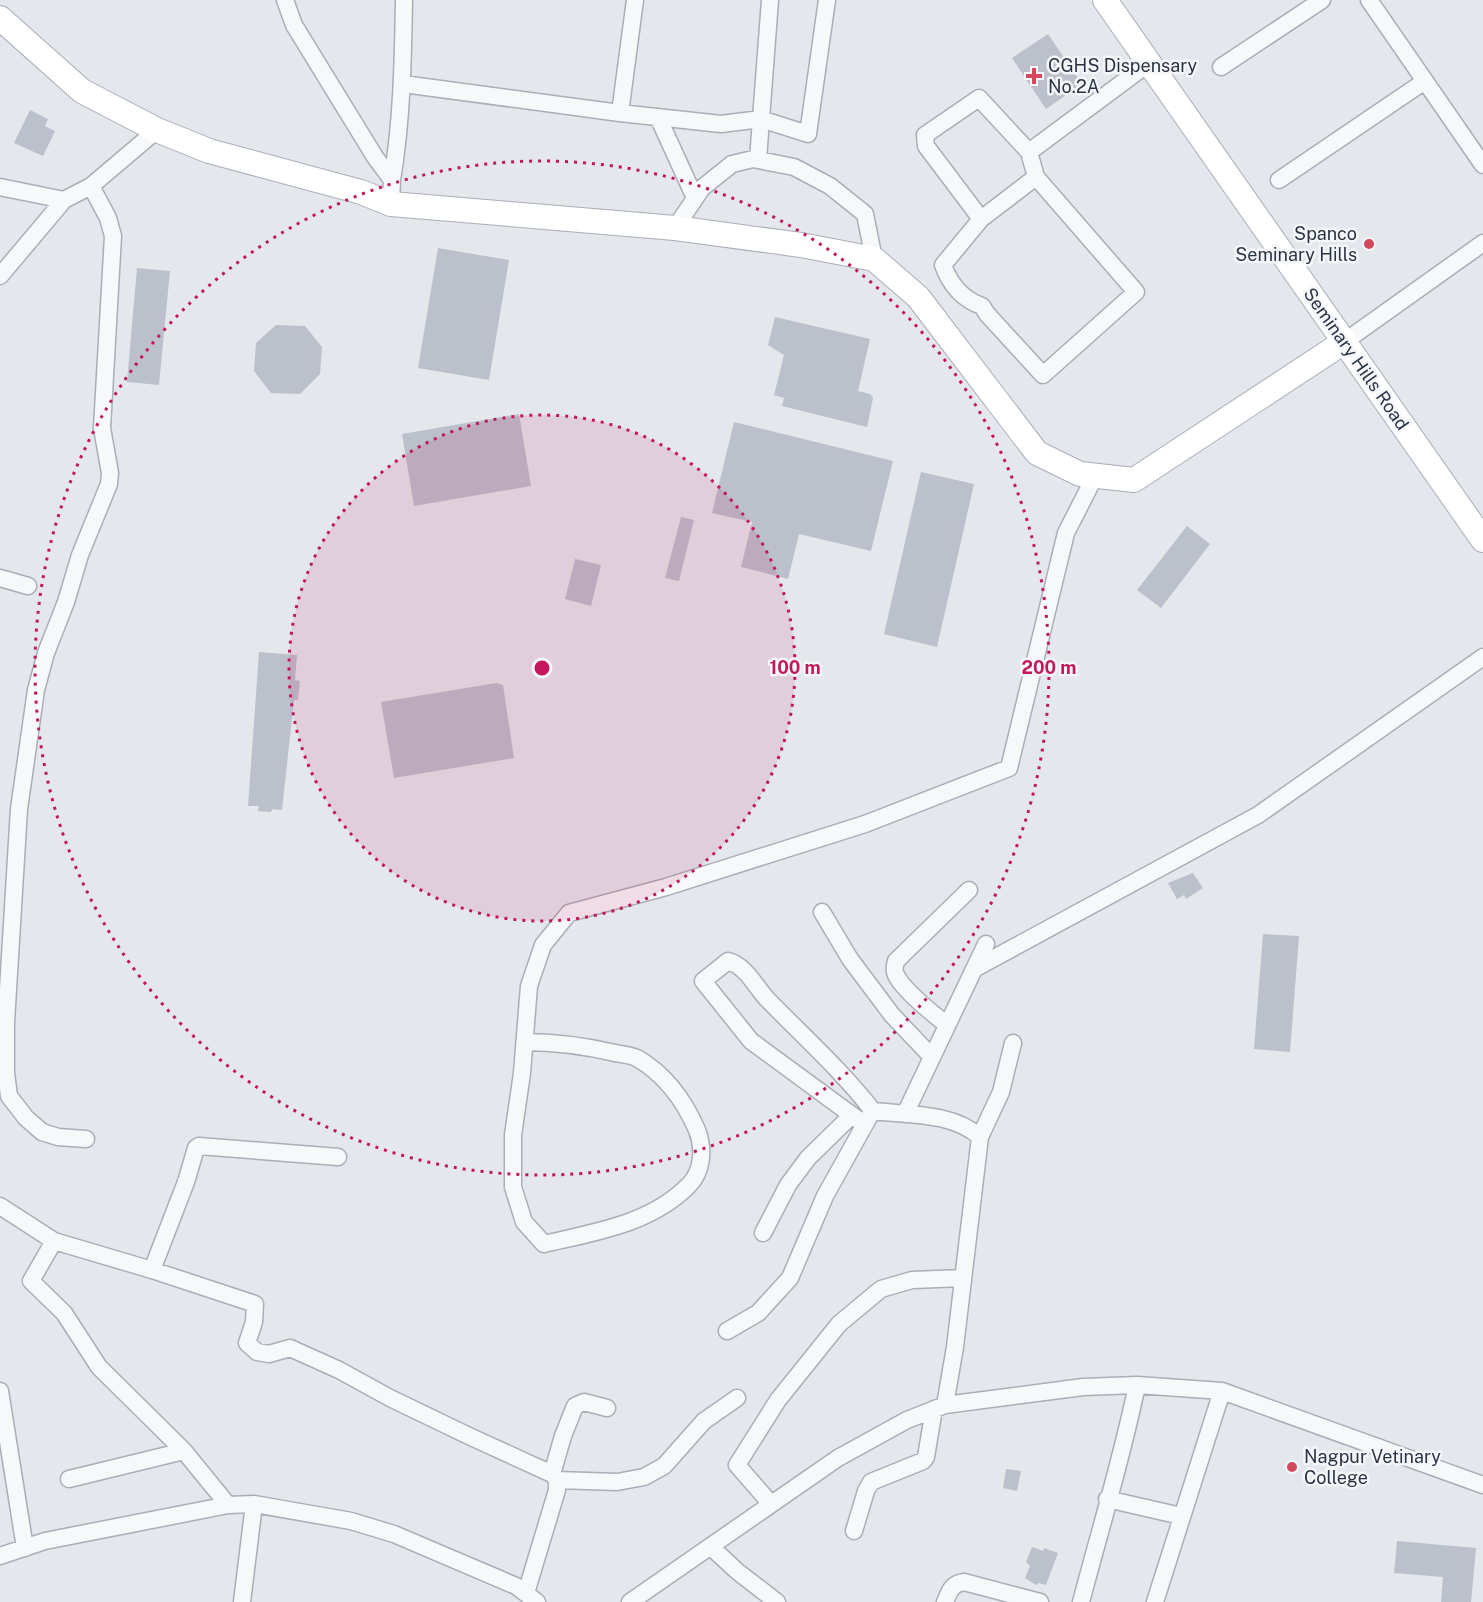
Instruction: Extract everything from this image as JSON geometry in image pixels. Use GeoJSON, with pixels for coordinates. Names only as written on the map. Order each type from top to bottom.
{"type":"FeatureCollection","features":[{"type":"Feature","properties":{"kind":"street"},"geometry":{"type":"LineString","coordinates":[[285,0],[294,25],[375,157],[392,180]]}},
{"type":"Feature","properties":{"kind":"street"},"geometry":{"type":"LineString","coordinates":[[391,204],[403,84],[404,0]]}},
{"type":"Feature","properties":{"kind":"street"},"geometry":{"type":"LineString","coordinates":[[620,113],[634,0]]}},
{"type":"Feature","properties":{"kind":"street"},"geometry":{"type":"LineString","coordinates":[[758,160],[770,0]]}},
{"type":"Feature","properties":{"kind":"street"},"geometry":{"type":"LineString","coordinates":[[403,84],[721,124],[760,119],[808,134],[827,0]]}},
{"type":"Feature","properties":{"kind":"street","name":"Seminary Hills Road"},"geometry":{"type":"LineString","coordinates":[[1105,0],[1483,540]]}},
{"type":"Feature","properties":{"kind":"street"},"geometry":{"type":"LineString","coordinates":[[1221,67],[1322,0]]}},
{"type":"Feature","properties":{"kind":"street"},"geometry":{"type":"LineString","coordinates":[[1370,0],[1483,165]]}},
{"type":"Feature","properties":{"kind":"street"},"geometry":{"type":"LineString","coordinates":[[0,18],[82,91],[157,130],[209,150],[361,192],[391,204],[675,228],[801,245],[874,259],[918,297],[1037,453],[1080,474],[1134,480],[1344,342],[1483,243]]}},
{"type":"Feature","properties":{"kind":"street"},"geometry":{"type":"LineString","coordinates":[[1029,152],[1149,63]]}},
{"type":"Feature","properties":{"kind":"street"},"geometry":{"type":"LineString","coordinates":[[1279,180],[1425,81]]}},
{"type":"Feature","properties":{"kind":"street"},"geometry":{"type":"LineString","coordinates":[[981,219],[926,146],[925,135],[979,98],[1029,152],[1036,177],[1136,292],[1043,375],[982,306],[970,302],[954,288],[943,265],[981,219],[1036,177]]}},
{"type":"Feature","properties":{"kind":"street"},"geometry":{"type":"LineString","coordinates":[[658,117],[695,198]]}},
{"type":"Feature","properties":{"kind":"street"},"geometry":{"type":"LineString","coordinates":[[0,276],[64,200],[91,186],[157,130]]}},
{"type":"Feature","properties":{"kind":"street"},"geometry":{"type":"LineString","coordinates":[[675,228],[702,188],[732,164],[753,159],[794,167],[830,186],[865,214],[874,259]]}},
{"type":"Feature","properties":{"kind":"street"},"geometry":{"type":"LineString","coordinates":[[86,1139],[58,1137],[42,1132],[26,1118],[9,1096],[6,1073],[6,1022],[18,809],[36,690],[46,653],[66,602],[80,555],[106,493],[110,474],[102,428],[113,236],[108,218],[91,186]]}},
{"type":"Feature","properties":{"kind":"street"},"geometry":{"type":"LineString","coordinates":[[0,187],[64,200]]}},
{"type":"Feature","properties":{"kind":"street"},"geometry":{"type":"LineString","coordinates":[[525,1042],[586,1046],[635,1057],[667,1080],[687,1107],[700,1138],[702,1163],[691,1184],[656,1211],[610,1229],[544,1244],[524,1222],[513,1187],[513,1135],[525,1042],[529,986],[543,945],[569,912],[666,887],[865,824],[1009,768],[1066,533],[1095,476]]}},
{"type":"Feature","properties":{"kind":"street"},"geometry":{"type":"LineString","coordinates":[[0,578],[28,586]]}},
{"type":"Feature","properties":{"kind":"street"},"geometry":{"type":"LineString","coordinates":[[974,969],[1258,815],[1483,657]]}},
{"type":"Feature","properties":{"kind":"street"},"geometry":{"type":"LineString","coordinates":[[947,1025],[923,1005],[896,975],[894,968],[896,961],[969,890]]}},
{"type":"Feature","properties":{"kind":"street"},"geometry":{"type":"LineString","coordinates":[[822,912],[850,959],[892,1015],[931,1056]]}},
{"type":"Feature","properties":{"kind":"street"},"geometry":{"type":"LineString","coordinates":[[905,1114],[986,944]]}},
{"type":"Feature","properties":{"kind":"street"},"geometry":{"type":"LineString","coordinates":[[726,1331],[758,1313],[790,1278],[825,1196],[863,1117],[849,1080],[765,996],[738,964],[728,961],[703,981],[752,1041],[863,1117]]}},
{"type":"Feature","properties":{"kind":"street"},"geometry":{"type":"LineString","coordinates":[[854,1530],[871,1482],[922,1461],[926,1457],[955,1347],[980,1137],[1001,1092],[1013,1043]]}},
{"type":"Feature","properties":{"kind":"street"},"geometry":{"type":"LineString","coordinates":[[763,1233],[788,1185],[808,1158],[863,1117],[905,1114],[949,1120],[973,1131],[980,1137]]}},
{"type":"Feature","properties":{"kind":"street"},"geometry":{"type":"LineString","coordinates":[[152,1270],[186,1182],[196,1148],[199,1146],[338,1157]]}},
{"type":"Feature","properties":{"kind":"street"},"geometry":{"type":"LineString","coordinates":[[0,1206],[54,1241],[255,1304],[254,1322],[247,1343],[257,1352],[269,1354],[290,1348],[555,1477],[617,1482],[644,1477],[664,1466],[704,1421],[737,1398]]}},
{"type":"Feature","properties":{"kind":"street"},"geometry":{"type":"LineString","coordinates":[[54,1241],[32,1281],[64,1313],[99,1367],[184,1451],[228,1505]]}},
{"type":"Feature","properties":{"kind":"street"},"geometry":{"type":"LineString","coordinates":[[771,1504],[737,1465],[778,1400],[839,1324],[882,1289],[912,1280],[963,1278]]}},
{"type":"Feature","properties":{"kind":"street"},"geometry":{"type":"LineString","coordinates":[[1081,1602],[1107,1499],[1126,1440],[1137,1385]]}},
{"type":"Feature","properties":{"kind":"street"},"geometry":{"type":"LineString","coordinates":[[630,1602],[650,1597],[711,1546],[837,1458],[908,1420],[939,1407],[1083,1387],[1137,1385],[1222,1391],[1483,1485]]}},
{"type":"Feature","properties":{"kind":"street"},"geometry":{"type":"LineString","coordinates":[[0,1391],[25,1548]]}},
{"type":"Feature","properties":{"kind":"street"},"geometry":{"type":"LineString","coordinates":[[1155,1602],[1222,1391]]}},
{"type":"Feature","properties":{"kind":"street"},"geometry":{"type":"LineString","coordinates":[[0,1556],[45,1540],[228,1505],[254,1504],[351,1521],[394,1534],[516,1586],[532,1597],[557,1490],[555,1477],[575,1406],[584,1402],[607,1408]]}},
{"type":"Feature","properties":{"kind":"street"},"geometry":{"type":"LineString","coordinates":[[69,1479],[184,1451]]}},
{"type":"Feature","properties":{"kind":"street"},"geometry":{"type":"LineString","coordinates":[[1107,1499],[1181,1516]]}},
{"type":"Feature","properties":{"kind":"street"},"geometry":{"type":"LineString","coordinates":[[242,1602],[254,1504]]}},
{"type":"Feature","properties":{"kind":"street"},"geometry":{"type":"LineString","coordinates":[[711,1546],[738,1572],[777,1602]]}},
{"type":"Feature","properties":{"kind":"street"},"geometry":{"type":"LineString","coordinates":[[945,1602],[952,1586],[963,1582],[1040,1602]]}},
{"type":"Feature","properties":{"kind":"building"},"geometry":{"type":"Polygon","coordinates":[[[1048,34],[1082,84],[1046,109],[1012,58],[1048,34]]]}},
{"type":"Feature","properties":{"kind":"building"},"geometry":{"type":"Polygon","coordinates":[[[30,110],[48,119],[45,126],[55,131],[43,156],[14,143],[30,110]]]}},
{"type":"Feature","properties":{"kind":"building"},"geometry":{"type":"Polygon","coordinates":[[[438,248],[509,260],[489,380],[418,368],[438,248]]]}},
{"type":"Feature","properties":{"kind":"building"},"geometry":{"type":"Polygon","coordinates":[[[137,268],[170,271],[159,385],[127,382],[137,268]]]}},
{"type":"Feature","properties":{"kind":"building"},"geometry":{"type":"Polygon","coordinates":[[[775,317],[870,339],[858,391],[870,394],[873,398],[867,427],[782,406],[784,398],[774,395],[784,355],[768,345],[775,317]]]}},
{"type":"Feature","properties":{"kind":"building"},"geometry":{"type":"Polygon","coordinates":[[[276,325],[305,326],[322,347],[320,374],[300,394],[271,393],[254,371],[256,343],[276,325]]]}},
{"type":"Feature","properties":{"kind":"building"},"geometry":{"type":"Polygon","coordinates":[[[519,414],[531,486],[414,506],[402,434],[519,414]]]}},
{"type":"Feature","properties":{"kind":"building"},"geometry":{"type":"Polygon","coordinates":[[[734,422],[893,461],[871,551],[799,534],[788,579],[741,567],[752,522],[712,513],[734,422]]]}},
{"type":"Feature","properties":{"kind":"building"},"geometry":{"type":"Polygon","coordinates":[[[921,472],[974,484],[937,647],[884,634],[921,472]]]}},
{"type":"Feature","properties":{"kind":"building"},"geometry":{"type":"Polygon","coordinates":[[[681,517],[694,520],[679,581],[665,578],[681,517]]]}},
{"type":"Feature","properties":{"kind":"building"},"geometry":{"type":"Polygon","coordinates":[[[1187,526],[1210,544],[1161,608],[1137,590],[1187,526]]]}},
{"type":"Feature","properties":{"kind":"building"},"geometry":{"type":"Polygon","coordinates":[[[575,559],[601,565],[591,606],[565,599],[575,559]]]}},
{"type":"Feature","properties":{"kind":"building"},"geometry":{"type":"Polygon","coordinates":[[[259,652],[297,655],[295,680],[300,681],[298,700],[294,700],[282,810],[272,809],[271,812],[258,811],[259,806],[248,806],[259,652]]]}},
{"type":"Feature","properties":{"kind":"building"},"geometry":{"type":"Polygon","coordinates":[[[496,683],[503,685],[514,758],[394,778],[381,702],[496,683]]]}},
{"type":"Feature","properties":{"kind":"building"},"geometry":{"type":"Polygon","coordinates":[[[1193,873],[1203,888],[1186,899],[1184,895],[1177,899],[1168,883],[1193,873]]]}},
{"type":"Feature","properties":{"kind":"building"},"geometry":{"type":"Polygon","coordinates":[[[1263,934],[1299,936],[1290,1052],[1254,1049],[1263,934]]]}},
{"type":"Feature","properties":{"kind":"building"},"geometry":{"type":"Polygon","coordinates":[[[1006,1469],[1021,1471],[1017,1491],[1003,1488],[1006,1469]]]}},
{"type":"Feature","properties":{"kind":"building"},"geometry":{"type":"Polygon","coordinates":[[[1397,1541],[1476,1548],[1471,1602],[1441,1602],[1443,1577],[1394,1573],[1397,1541]]]}},
{"type":"Feature","properties":{"kind":"building"},"geometry":{"type":"Polygon","coordinates":[[[1032,1547],[1058,1553],[1046,1585],[1039,1583],[1036,1585],[1025,1578],[1030,1566],[1026,1562],[1032,1547]]]}},
{"type":"Feature","properties":{"kind":"place","name":"CGHS Dispensary No.2A"},"geometry":{"type":"Point","coordinates":[1034,76]}},
{"type":"Feature","properties":{"kind":"place","name":"Spanco Seminary Hills"},"geometry":{"type":"Point","coordinates":[1369,244]}},
{"type":"Feature","properties":{"kind":"place","name":"Nagpur Vetinary College"},"geometry":{"type":"Point","coordinates":[1292,1467]}}]}
